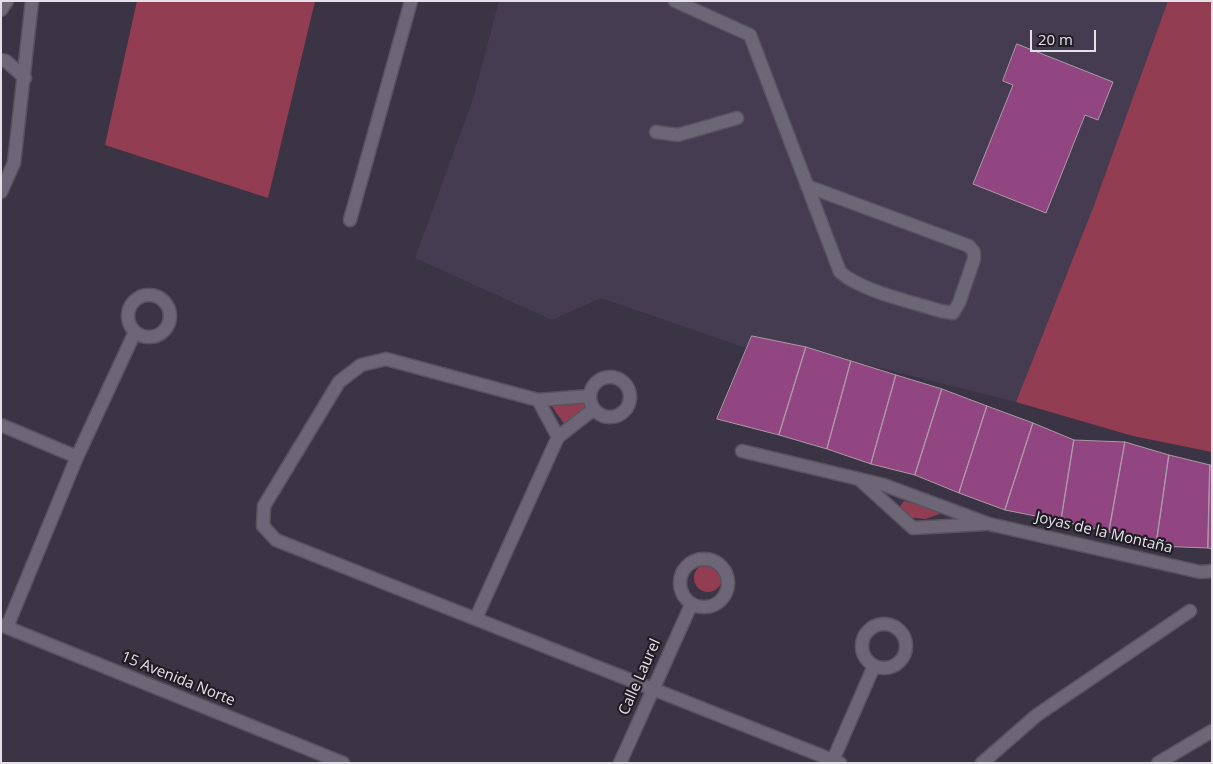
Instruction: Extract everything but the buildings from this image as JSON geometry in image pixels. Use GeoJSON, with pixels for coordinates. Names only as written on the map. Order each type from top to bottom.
{"type":"FeatureCollection","features":[{"type":"Feature","properties":{"kind":"street"},"geometry":{"type":"LineString","coordinates":[[1,10],[8,1]]}},
{"type":"Feature","properties":{"kind":"street"},"geometry":{"type":"LineString","coordinates":[[1,192],[14,163],[25,78],[32,1]]}},
{"type":"Feature","properties":{"kind":"street"},"geometry":{"type":"LineString","coordinates":[[350,220],[411,1]]}},
{"type":"Feature","properties":{"kind":"street"},"geometry":{"type":"LineString","coordinates":[[675,1],[750,35],[840,272],[848,280],[941,311],[953,313],[959,303],[974,259],[974,252],[969,246],[808,186]]}},
{"type":"Feature","properties":{"kind":"street"},"geometry":{"type":"LineString","coordinates":[[1,60],[6,61],[25,78]]}},
{"type":"Feature","properties":{"kind":"street"},"geometry":{"type":"LineString","coordinates":[[656,132],[678,135],[737,118]]}},
{"type":"Feature","properties":{"kind":"street"},"geometry":{"type":"LineString","coordinates":[[4,626],[135,332]]}},
{"type":"Feature","properties":{"kind":"street"},"geometry":{"type":"LineString","coordinates":[[590,396],[538,400],[386,359],[360,365],[339,382],[264,506],[263,526],[276,540],[837,761],[874,666]]}},
{"type":"Feature","properties":{"kind":"street"},"geometry":{"type":"LineString","coordinates":[[604,377],[617,377],[627,385],[631,397],[627,409],[616,416],[604,416],[594,409],[590,396],[594,384],[604,377]]}},
{"type":"Feature","properties":{"kind":"street"},"geometry":{"type":"LineString","coordinates":[[538,400],[558,437]]}},
{"type":"Feature","properties":{"kind":"street"},"geometry":{"type":"LineString","coordinates":[[476,618],[558,437],[594,409]]}},
{"type":"Feature","properties":{"kind":"street"},"geometry":{"type":"LineString","coordinates":[[1,425],[78,457]]}},
{"type":"Feature","properties":{"kind":"street","name":"Joyas de la Montaña"},"geometry":{"type":"LineString","coordinates":[[742,451],[884,485],[989,524],[1200,572],[1212,572]]}},
{"type":"Feature","properties":{"kind":"street","name":"Joyas de la Montaña"},"geometry":{"type":"LineString","coordinates":[[858,479],[912,528],[989,524]]}},
{"type":"Feature","properties":{"kind":"street","name":"Calle Laurel"},"geometry":{"type":"LineString","coordinates":[[620,763],[691,605]]}},
{"type":"Feature","properties":{"kind":"street"},"geometry":{"type":"LineString","coordinates":[[982,763],[1037,715],[1190,611]]}},
{"type":"Feature","properties":{"kind":"street","name":"15 Avenida Norte"},"geometry":{"type":"LineString","coordinates":[[4,626],[343,763]]}},
{"type":"Feature","properties":{"kind":"street"},"geometry":{"type":"LineString","coordinates":[[1158,763],[1212,731]]}},
{"type":"Feature","properties":{"kind":"shaded area"},"geometry":{"type":"Polygon","coordinates":[[[137,1],[315,1],[268,198],[105,145],[137,1]]]}},
{"type":"Feature","properties":{"kind":"shaded area"},"geometry":{"type":"Polygon","coordinates":[[[499,1],[1169,1],[1093,208],[1016,402],[752,336],[746,348],[601,298],[552,320],[415,258],[473,99],[499,1]]]}},
{"type":"Feature","properties":{"kind":"shaded area"},"geometry":{"type":"Polygon","coordinates":[[[1168,1],[1212,1],[1212,452],[1133,436],[1016,402],[1093,208],[1168,1]]]}},
{"type":"Feature","properties":{"kind":"shaded area"},"geometry":{"type":"Polygon","coordinates":[[[588,400],[588,406],[565,425],[551,405],[588,400]]]}},
{"type":"Feature","properties":{"kind":"shaded area"},"geometry":{"type":"Polygon","coordinates":[[[904,501],[931,508],[940,514],[925,519],[907,517],[900,506],[904,501]]]}},
{"type":"Feature","properties":{"kind":"shaded area"},"geometry":{"type":"Polygon","coordinates":[[[708,564],[718,568],[722,578],[718,588],[708,592],[698,588],[694,578],[698,568],[708,564]]]}}]}
